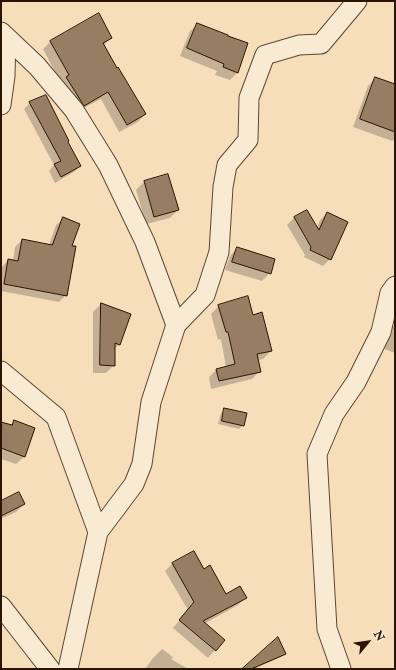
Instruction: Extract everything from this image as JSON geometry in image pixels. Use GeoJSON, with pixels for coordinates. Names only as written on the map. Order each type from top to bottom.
{"type":"FeatureCollection","features":[{"type":"Feature","properties":{"kind":"street"},"geometry":{"type":"LineString","coordinates":[[68,669],[98,532],[134,484],[142,464],[151,402],[176,325],[204,295],[217,259],[219,252],[222,187],[227,164],[248,140],[249,98],[265,54],[299,45],[321,44],[357,1]]}},
{"type":"Feature","properties":{"kind":"street"},"geometry":{"type":"LineString","coordinates":[[4,35],[37,66],[74,110],[108,165],[145,242],[176,325]]}},
{"type":"Feature","properties":{"kind":"street"},"geometry":{"type":"LineString","coordinates":[[1,105],[5,76],[4,35]]}},
{"type":"Feature","properties":{"kind":"street"},"geometry":{"type":"LineString","coordinates":[[341,669],[327,629],[317,454],[334,414],[356,382],[381,332],[390,293],[395,286]]}},
{"type":"Feature","properties":{"kind":"street"},"geometry":{"type":"LineString","coordinates":[[1,371],[56,417],[98,532]]}},
{"type":"Feature","properties":{"kind":"street"},"geometry":{"type":"LineString","coordinates":[[1,606],[50,669]]}},
{"type":"Feature","properties":{"kind":"building"},"geometry":{"type":"Polygon","coordinates":[[[99,13],[112,38],[103,43],[146,114],[127,125],[108,92],[84,106],[66,77],[69,75],[50,41],[99,13]]]}},
{"type":"Feature","properties":{"kind":"building"},"geometry":{"type":"Polygon","coordinates":[[[197,23],[248,43],[238,73],[223,67],[224,64],[187,48],[197,23]]]}},
{"type":"Feature","properties":{"kind":"building"},"geometry":{"type":"Polygon","coordinates":[[[375,77],[395,84],[395,132],[360,119],[375,77]]]}},
{"type":"Feature","properties":{"kind":"building"},"geometry":{"type":"Polygon","coordinates":[[[46,95],[81,166],[61,177],[54,164],[61,161],[29,102],[46,95]]]}},
{"type":"Feature","properties":{"kind":"building"},"geometry":{"type":"Polygon","coordinates":[[[168,174],[179,210],[154,217],[144,181],[168,174]]]}},
{"type":"Feature","properties":{"kind":"building"},"geometry":{"type":"Polygon","coordinates":[[[307,210],[319,230],[327,212],[348,222],[331,260],[310,250],[311,247],[294,217],[307,210]]]}},
{"type":"Feature","properties":{"kind":"building"},"geometry":{"type":"Polygon","coordinates":[[[63,217],[80,224],[72,246],[76,246],[67,296],[4,284],[8,259],[18,261],[22,239],[52,245],[63,217]]]}},
{"type":"Feature","properties":{"kind":"building"},"geometry":{"type":"Polygon","coordinates":[[[237,247],[275,259],[271,274],[232,262],[237,247]]]}},
{"type":"Feature","properties":{"kind":"building"},"geometry":{"type":"Polygon","coordinates":[[[248,296],[253,315],[262,312],[272,351],[257,354],[261,372],[219,381],[216,369],[235,364],[228,332],[226,332],[218,305],[248,296]]]}},
{"type":"Feature","properties":{"kind":"building"},"geometry":{"type":"Polygon","coordinates":[[[101,303],[131,314],[120,345],[115,343],[115,366],[100,365],[101,303]]]}},
{"type":"Feature","properties":{"kind":"building"},"geometry":{"type":"Polygon","coordinates":[[[224,408],[247,413],[244,426],[222,421],[224,408]]]}},
{"type":"Feature","properties":{"kind":"building"},"geometry":{"type":"Polygon","coordinates":[[[14,420],[35,428],[25,457],[1,448],[1,422],[12,425],[14,420]]]}},
{"type":"Feature","properties":{"kind":"building"},"geometry":{"type":"Polygon","coordinates":[[[19,492],[25,504],[1,516],[1,501],[19,492]]]}},
{"type":"Feature","properties":{"kind":"building"},"geometry":{"type":"Polygon","coordinates":[[[194,551],[204,569],[210,565],[226,594],[240,586],[247,598],[203,621],[225,640],[216,651],[179,620],[194,602],[172,563],[194,551]]]}},
{"type":"Feature","properties":{"kind":"building"},"geometry":{"type":"Polygon","coordinates":[[[278,637],[286,654],[251,669],[242,669],[278,637]]]}}]}
